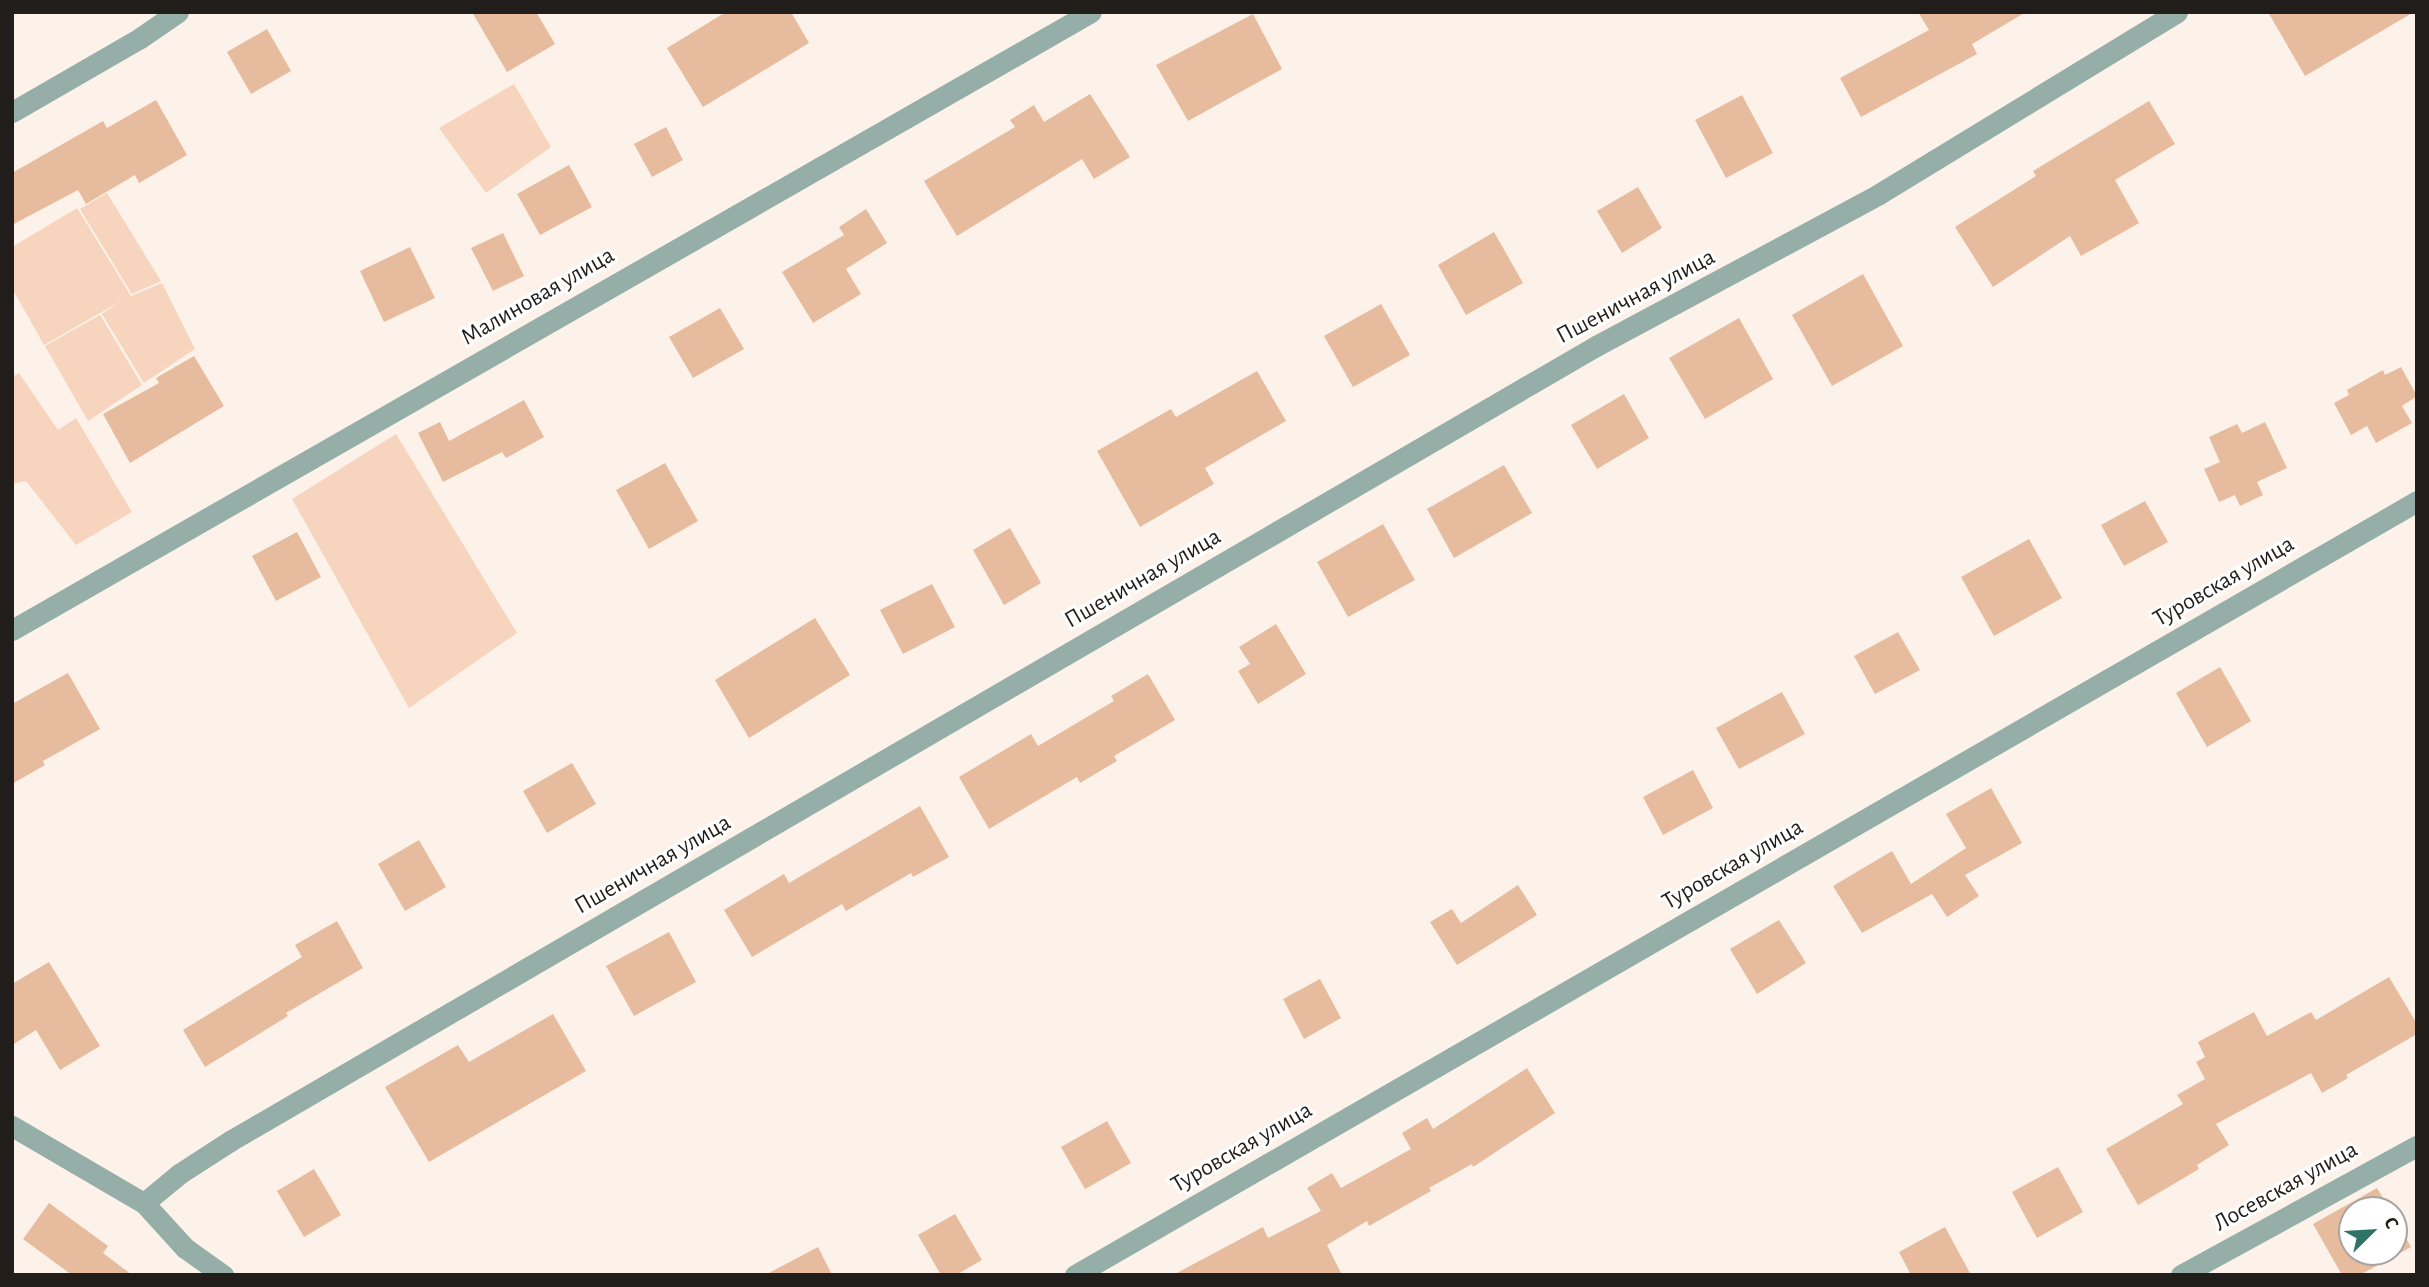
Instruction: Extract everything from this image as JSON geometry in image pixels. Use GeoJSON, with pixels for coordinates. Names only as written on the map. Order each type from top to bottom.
{"type":"FeatureCollection","features":[{"type":"Feature","properties":{"kind":"street"},"geometry":{"type":"LineString","coordinates":[[12,112],[140,38],[178,12]]}},
{"type":"Feature","properties":{"kind":"street","name":"Малиновая улица"},"geometry":{"type":"LineString","coordinates":[[12,630],[1091,12]]}},
{"type":"Feature","properties":{"kind":"street","name":"Пшеничная улица"},"geometry":{"type":"LineString","coordinates":[[144,1203],[179,1174],[230,1141],[1596,346],[1879,194],[2177,12]]}},
{"type":"Feature","properties":{"kind":"street","name":"Туровская улица"},"geometry":{"type":"LineString","coordinates":[[1075,1275],[2417,501]]}},
{"type":"Feature","properties":{"kind":"street"},"geometry":{"type":"LineString","coordinates":[[12,1126],[144,1203],[186,1248],[223,1275]]}},
{"type":"Feature","properties":{"kind":"street","name":"Лосевская улица"},"geometry":{"type":"LineString","coordinates":[[2181,1275],[2417,1146]]}},
{"type":"Feature","properties":{"kind":"shaded area"},"geometry":{"type":"Polygon","coordinates":[[[514,84],[551,147],[486,193],[439,128],[514,84]]]}},
{"type":"Feature","properties":{"kind":"shaded area"},"geometry":{"type":"Polygon","coordinates":[[[107,193],[161,281],[132,294],[80,209],[107,193]]]}},
{"type":"Feature","properties":{"kind":"shaded area"},"geometry":{"type":"Polygon","coordinates":[[[77,208],[131,296],[162,283],[195,349],[144,383],[102,314],[121,301],[44,345],[12,288],[12,247],[77,208]]]}},
{"type":"Feature","properties":{"kind":"shaded area"},"geometry":{"type":"Polygon","coordinates":[[[100,315],[142,385],[88,421],[45,346],[100,315]]]}},
{"type":"Feature","properties":{"kind":"shaded area"},"geometry":{"type":"Polygon","coordinates":[[[19,373],[58,430],[76,418],[132,512],[76,545],[26,481],[12,484],[12,377],[19,373]]]}},
{"type":"Feature","properties":{"kind":"shaded area"},"geometry":{"type":"Polygon","coordinates":[[[396,434],[517,633],[409,708],[292,499],[396,434]]]}},
{"type":"Feature","properties":{"kind":"building"},"geometry":{"type":"Polygon","coordinates":[[[472,12],[536,12],[555,44],[507,72],[472,12]]]}},
{"type":"Feature","properties":{"kind":"building"},"geometry":{"type":"Polygon","coordinates":[[[726,12],[791,12],[809,43],[703,107],[667,48],[726,12]]]}},
{"type":"Feature","properties":{"kind":"building"},"geometry":{"type":"Polygon","coordinates":[[[1918,12],[2026,12],[1972,44],[1977,54],[1861,117],[1840,78],[1929,30],[1918,12]]]}},
{"type":"Feature","properties":{"kind":"building"},"geometry":{"type":"Polygon","coordinates":[[[2268,12],[2414,12],[2305,76],[2268,12]]]}},
{"type":"Feature","properties":{"kind":"building"},"geometry":{"type":"Polygon","coordinates":[[[1253,14],[1282,69],[1188,121],[1156,65],[1253,14]]]}},
{"type":"Feature","properties":{"kind":"building"},"geometry":{"type":"Polygon","coordinates":[[[267,29],[291,71],[251,94],[227,52],[267,29]]]}},
{"type":"Feature","properties":{"kind":"building"},"geometry":{"type":"Polygon","coordinates":[[[1090,94],[1130,157],[1094,179],[1082,159],[957,236],[924,181],[1015,127],[1010,120],[1034,105],[1044,122],[1090,94]]]}},
{"type":"Feature","properties":{"kind":"building"},"geometry":{"type":"Polygon","coordinates":[[[1742,95],[1773,153],[1726,178],[1695,120],[1742,95]]]}},
{"type":"Feature","properties":{"kind":"building"},"geometry":{"type":"Polygon","coordinates":[[[156,100],[187,155],[139,183],[135,175],[86,204],[78,190],[12,225],[12,173],[103,121],[107,128],[156,100]]]}},
{"type":"Feature","properties":{"kind":"building"},"geometry":{"type":"Polygon","coordinates":[[[2149,101],[2175,144],[2115,180],[2139,223],[2081,256],[2070,236],[1993,287],[1955,227],[2036,176],[2033,171],[2149,101]]]}},
{"type":"Feature","properties":{"kind":"building"},"geometry":{"type":"Polygon","coordinates":[[[666,127],[683,160],[652,177],[634,144],[666,127]]]}},
{"type":"Feature","properties":{"kind":"building"},"geometry":{"type":"Polygon","coordinates":[[[569,165],[592,207],[540,235],[517,194],[569,165]]]}},
{"type":"Feature","properties":{"kind":"building"},"geometry":{"type":"Polygon","coordinates":[[[1638,187],[1662,228],[1622,253],[1597,211],[1638,187]]]}},
{"type":"Feature","properties":{"kind":"building"},"geometry":{"type":"Polygon","coordinates":[[[866,209],[887,243],[846,269],[861,294],[813,323],[782,272],[844,235],[839,227],[866,209]]]}},
{"type":"Feature","properties":{"kind":"building"},"geometry":{"type":"Polygon","coordinates":[[[1494,232],[1523,283],[1466,315],[1438,265],[1494,232]]]}},
{"type":"Feature","properties":{"kind":"building"},"geometry":{"type":"Polygon","coordinates":[[[503,233],[524,276],[493,291],[471,248],[503,233]]]}},
{"type":"Feature","properties":{"kind":"building"},"geometry":{"type":"Polygon","coordinates":[[[410,247],[435,298],[384,322],[360,271],[410,247]]]}},
{"type":"Feature","properties":{"kind":"building"},"geometry":{"type":"Polygon","coordinates":[[[1863,274],[1903,346],[1832,386],[1792,315],[1863,274]]]}},
{"type":"Feature","properties":{"kind":"building"},"geometry":{"type":"Polygon","coordinates":[[[1381,304],[1410,355],[1353,387],[1324,336],[1381,304]]]}},
{"type":"Feature","properties":{"kind":"building"},"geometry":{"type":"Polygon","coordinates":[[[720,308],[744,349],[693,378],[669,337],[720,308]]]}},
{"type":"Feature","properties":{"kind":"building"},"geometry":{"type":"Polygon","coordinates":[[[1739,318],[1773,379],[1705,419],[1669,358],[1739,318]]]}},
{"type":"Feature","properties":{"kind":"building"},"geometry":{"type":"Polygon","coordinates":[[[194,356],[224,406],[130,463],[103,414],[159,383],[156,378],[194,356]]]}},
{"type":"Feature","properties":{"kind":"building"},"geometry":{"type":"Polygon","coordinates":[[[2401,367],[2417,396],[2402,406],[2412,423],[2376,443],[2367,426],[2351,435],[2334,403],[2349,395],[2347,390],[2383,370],[2385,375],[2401,367]]]}},
{"type":"Feature","properties":{"kind":"building"},"geometry":{"type":"Polygon","coordinates":[[[1257,371],[1286,421],[1205,468],[1214,484],[1140,527],[1097,451],[1171,409],[1176,417],[1257,371]]]}},
{"type":"Feature","properties":{"kind":"building"},"geometry":{"type":"Polygon","coordinates":[[[1624,394],[1649,438],[1597,469],[1571,425],[1624,394]]]}},
{"type":"Feature","properties":{"kind":"building"},"geometry":{"type":"Polygon","coordinates":[[[524,400],[544,437],[506,458],[502,452],[443,482],[418,433],[440,422],[449,441],[524,400]]]}},
{"type":"Feature","properties":{"kind":"building"},"geometry":{"type":"Polygon","coordinates":[[[2265,422],[2287,468],[2257,482],[2263,495],[2240,506],[2235,495],[2219,502],[2204,469],[2220,462],[2209,437],[2237,424],[2242,433],[2265,422]]]}},
{"type":"Feature","properties":{"kind":"building"},"geometry":{"type":"Polygon","coordinates":[[[665,463],[698,521],[649,549],[616,490],[665,463]]]}},
{"type":"Feature","properties":{"kind":"building"},"geometry":{"type":"Polygon","coordinates":[[[1504,465],[1532,513],[1454,558],[1427,509],[1504,465]]]}},
{"type":"Feature","properties":{"kind":"building"},"geometry":{"type":"Polygon","coordinates":[[[2145,501],[2168,542],[2124,566],[2101,525],[2145,501]]]}},
{"type":"Feature","properties":{"kind":"building"},"geometry":{"type":"Polygon","coordinates":[[[1383,524],[1415,580],[1348,617],[1317,562],[1383,524]]]}},
{"type":"Feature","properties":{"kind":"building"},"geometry":{"type":"Polygon","coordinates":[[[1010,528],[1041,583],[1004,605],[973,550],[1010,528]]]}},
{"type":"Feature","properties":{"kind":"building"},"geometry":{"type":"Polygon","coordinates":[[[297,532],[321,577],[276,601],[252,556],[297,532]]]}},
{"type":"Feature","properties":{"kind":"building"},"geometry":{"type":"Polygon","coordinates":[[[2029,539],[2062,598],[1994,636],[1961,577],[2029,539]]]}},
{"type":"Feature","properties":{"kind":"building"},"geometry":{"type":"Polygon","coordinates":[[[932,584],[955,627],[903,654],[880,610],[932,584]]]}},
{"type":"Feature","properties":{"kind":"building"},"geometry":{"type":"Polygon","coordinates":[[[815,618],[850,675],[749,738],[715,680],[815,618]]]}},
{"type":"Feature","properties":{"kind":"building"},"geometry":{"type":"Polygon","coordinates":[[[1276,624],[1306,674],[1258,704],[1238,671],[1250,664],[1239,647],[1276,624]]]}},
{"type":"Feature","properties":{"kind":"building"},"geometry":{"type":"Polygon","coordinates":[[[1898,632],[1920,670],[1875,694],[1854,656],[1898,632]]]}},
{"type":"Feature","properties":{"kind":"building"},"geometry":{"type":"Polygon","coordinates":[[[2220,667],[2251,721],[2207,747],[2176,693],[2220,667]]]}},
{"type":"Feature","properties":{"kind":"building"},"geometry":{"type":"Polygon","coordinates":[[[68,673],[100,729],[43,761],[45,765],[12,784],[12,704],[68,673]]]}},
{"type":"Feature","properties":{"kind":"building"},"geometry":{"type":"Polygon","coordinates":[[[1148,674],[1175,720],[1114,756],[1117,761],[1080,783],[1077,777],[989,829],[959,777],[1031,734],[1038,746],[1114,701],[1111,696],[1148,674]]]}},
{"type":"Feature","properties":{"kind":"building"},"geometry":{"type":"Polygon","coordinates":[[[1782,692],[1805,734],[1739,769],[1716,728],[1782,692]]]}},
{"type":"Feature","properties":{"kind":"building"},"geometry":{"type":"Polygon","coordinates":[[[572,763],[596,804],[547,833],[523,791],[572,763]]]}},
{"type":"Feature","properties":{"kind":"building"},"geometry":{"type":"Polygon","coordinates":[[[1693,770],[1713,808],[1663,835],[1643,797],[1693,770]]]}},
{"type":"Feature","properties":{"kind":"building"},"geometry":{"type":"Polygon","coordinates":[[[1991,788],[2022,843],[1965,875],[1979,896],[1947,917],[1932,894],[1862,933],[1833,886],[1892,851],[1911,884],[1966,848],[1946,814],[1991,788]]]}},
{"type":"Feature","properties":{"kind":"building"},"geometry":{"type":"Polygon","coordinates":[[[920,806],[949,857],[913,877],[911,873],[846,911],[842,904],[752,957],[724,910],[784,874],[789,883],[920,806]]]}},
{"type":"Feature","properties":{"kind":"building"},"geometry":{"type":"Polygon","coordinates":[[[419,840],[446,887],[405,911],[378,864],[419,840]]]}},
{"type":"Feature","properties":{"kind":"building"},"geometry":{"type":"Polygon","coordinates":[[[1518,885],[1537,915],[1457,965],[1430,922],[1452,909],[1461,923],[1518,885]]]}},
{"type":"Feature","properties":{"kind":"building"},"geometry":{"type":"Polygon","coordinates":[[[1779,920],[1806,963],[1757,994],[1730,949],[1779,920]]]}},
{"type":"Feature","properties":{"kind":"building"},"geometry":{"type":"Polygon","coordinates":[[[337,921],[363,968],[286,1013],[288,1016],[205,1067],[183,1030],[302,957],[295,945],[337,921]]]}},
{"type":"Feature","properties":{"kind":"building"},"geometry":{"type":"Polygon","coordinates":[[[669,932],[696,982],[634,1016],[606,966],[669,932]]]}},
{"type":"Feature","properties":{"kind":"building"},"geometry":{"type":"Polygon","coordinates":[[[49,962],[100,1046],[60,1070],[36,1030],[12,1045],[12,984],[49,962]]]}},
{"type":"Feature","properties":{"kind":"building"},"geometry":{"type":"Polygon","coordinates":[[[2389,977],[2417,1024],[2417,1034],[2346,1075],[2348,1078],[2322,1093],[2311,1073],[2216,1124],[2229,1145],[2197,1165],[2199,1169],[2138,1205],[2106,1149],[2183,1104],[2177,1095],[2205,1079],[2196,1062],[2205,1057],[2198,1042],[2254,1012],[2267,1036],[2311,1012],[2316,1020],[2389,977]]]}},
{"type":"Feature","properties":{"kind":"building"},"geometry":{"type":"Polygon","coordinates":[[[1320,979],[1341,1018],[1304,1039],[1283,999],[1320,979]]]}},
{"type":"Feature","properties":{"kind":"building"},"geometry":{"type":"Polygon","coordinates":[[[553,1014],[586,1071],[429,1162],[385,1087],[458,1045],[469,1062],[553,1014]]]}},
{"type":"Feature","properties":{"kind":"building"},"geometry":{"type":"Polygon","coordinates":[[[1527,1068],[1555,1113],[1473,1167],[1472,1164],[1369,1226],[1367,1221],[1327,1245],[1342,1275],[1173,1275],[1263,1227],[1268,1238],[1321,1211],[1307,1188],[1332,1173],[1341,1188],[1411,1149],[1402,1133],[1427,1118],[1433,1129],[1527,1068]]]}},
{"type":"Feature","properties":{"kind":"building"},"geometry":{"type":"Polygon","coordinates":[[[1107,1121],[1131,1163],[1085,1189],[1061,1147],[1107,1121]]]}},
{"type":"Feature","properties":{"kind":"building"},"geometry":{"type":"Polygon","coordinates":[[[2058,1167],[2083,1212],[2037,1238],[2012,1192],[2058,1167]]]}},
{"type":"Feature","properties":{"kind":"building"},"geometry":{"type":"Polygon","coordinates":[[[314,1169],[341,1215],[304,1237],[277,1191],[314,1169]]]}},
{"type":"Feature","properties":{"kind":"building"},"geometry":{"type":"Polygon","coordinates":[[[2377,1188],[2382,1196],[2363,1196],[2377,1188]]]}},
{"type":"Feature","properties":{"kind":"building"},"geometry":{"type":"Polygon","coordinates":[[[49,1203],[108,1246],[103,1253],[132,1275],[72,1275],[23,1239],[49,1203]]]}},
{"type":"Feature","properties":{"kind":"building"},"geometry":{"type":"Polygon","coordinates":[[[2338,1210],[2338,1266],[2376,1266],[2360,1275],[2342,1275],[2313,1224],[2338,1210]]]}},
{"type":"Feature","properties":{"kind":"building"},"geometry":{"type":"Polygon","coordinates":[[[955,1214],[982,1260],[956,1275],[941,1275],[918,1235],[955,1214]]]}},
{"type":"Feature","properties":{"kind":"building"},"geometry":{"type":"Polygon","coordinates":[[[1945,1227],[1971,1275],[1911,1275],[1899,1252],[1945,1227]]]}},
{"type":"Feature","properties":{"kind":"building"},"geometry":{"type":"Polygon","coordinates":[[[818,1247],[832,1275],[765,1275],[818,1247]]]}}]}
